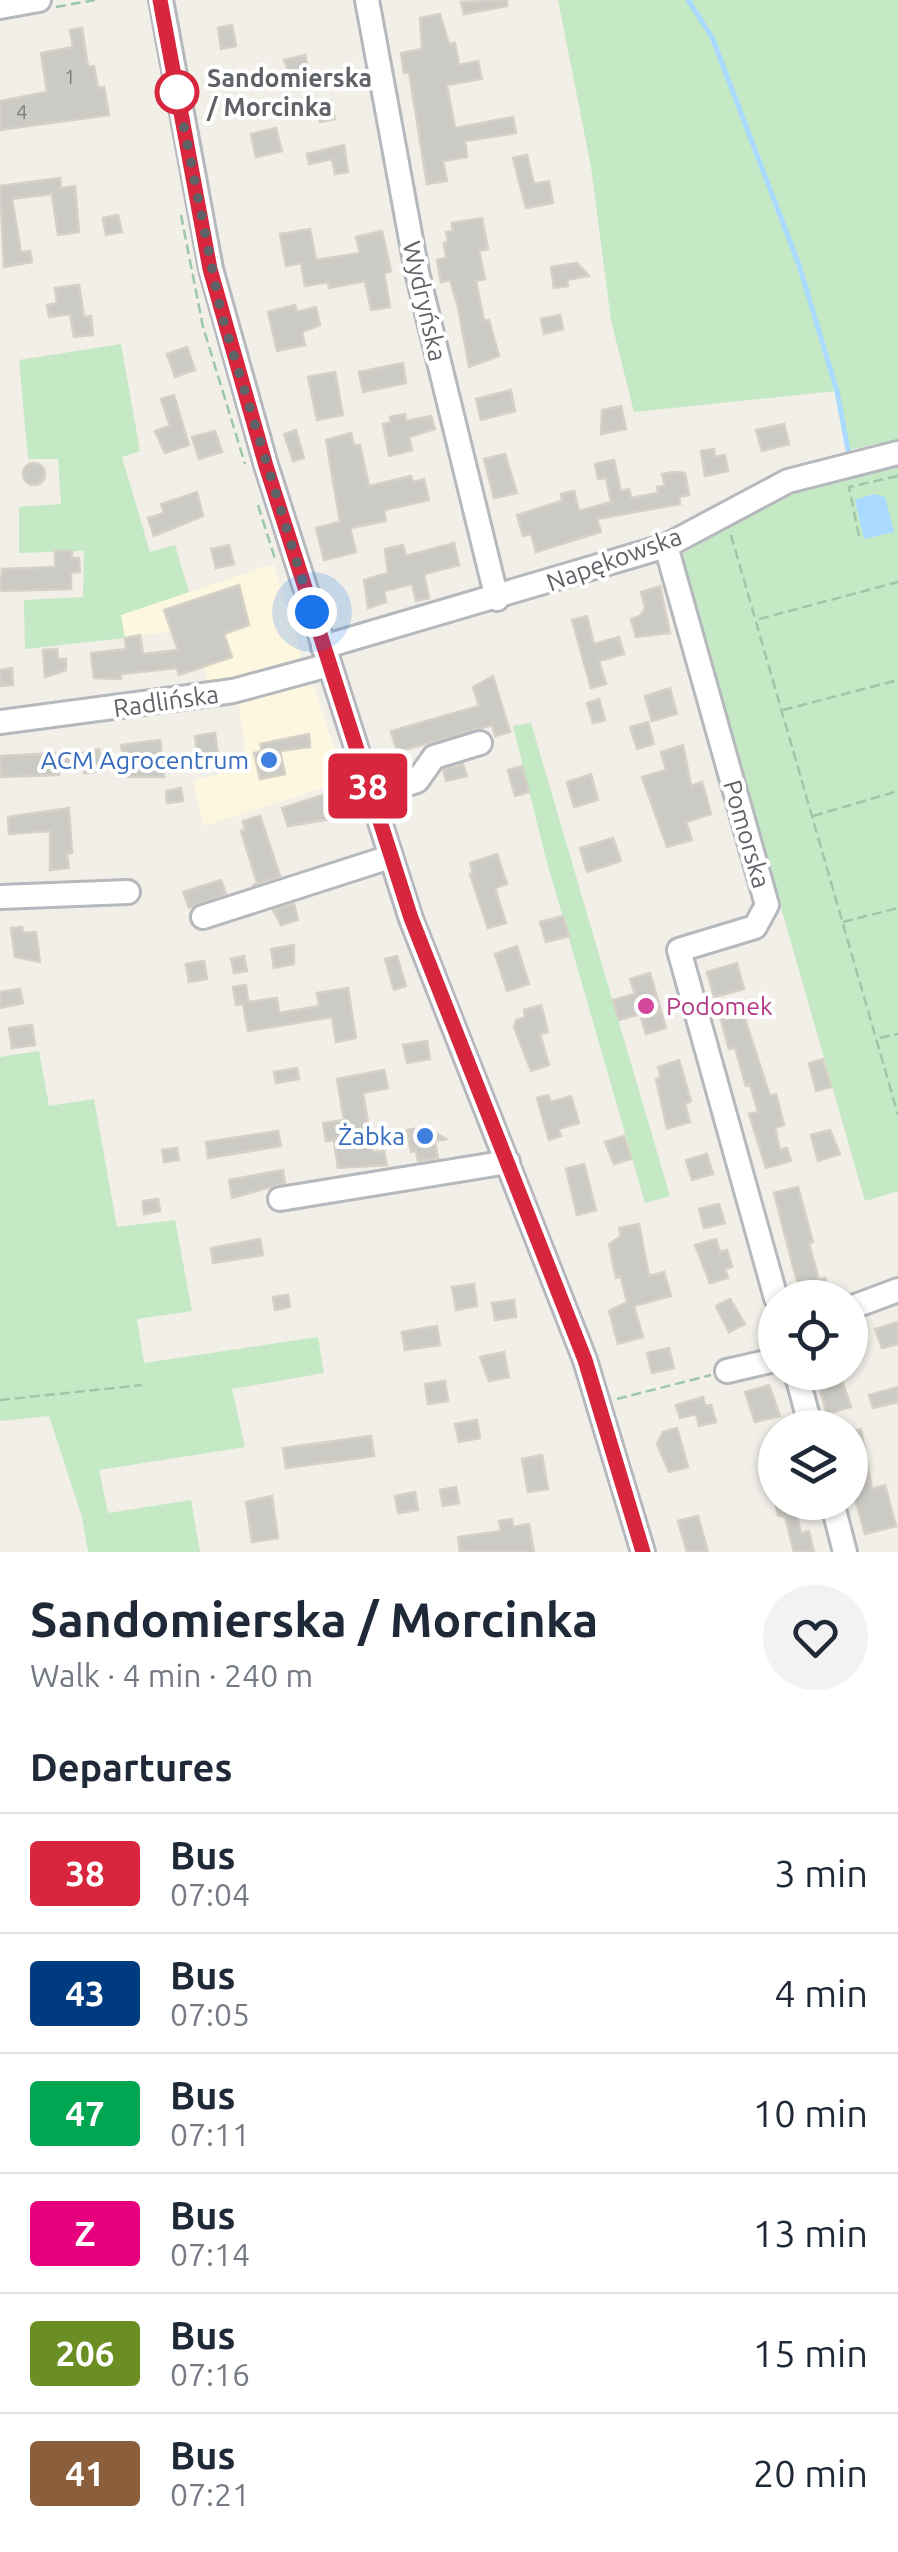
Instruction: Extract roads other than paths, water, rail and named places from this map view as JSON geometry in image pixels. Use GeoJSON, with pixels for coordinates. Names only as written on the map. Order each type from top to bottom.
{"type":"FeatureCollection","features":[{"type":"Feature","properties":{"kind":"street"},"geometry":{"type":"LineString","coordinates":[[0,7],[38,0]]}},
{"type":"Feature","properties":{"kind":"street"},"geometry":{"type":"LineString","coordinates":[[160,0],[221,313],[326,656],[390,857],[594,1386],[643,1552]]}},
{"type":"Feature","properties":{"kind":"street","name":"Wydryńska"},"geometry":{"type":"LineString","coordinates":[[367,0],[417,272],[497,599]]}},
{"type":"Feature","properties":{"kind":"street","name":"Napękowska"},"geometry":{"type":"LineString","coordinates":[[326,656],[666,546],[788,481],[898,453]]}},
{"type":"Feature","properties":{"kind":"street","name":"Pomorska"},"geometry":{"type":"LineString","coordinates":[[666,546],[766,905],[755,927],[679,950],[771,1280]]}},
{"type":"Feature","properties":{"kind":"street","name":"Radlińska"},"geometry":{"type":"LineString","coordinates":[[0,722],[233,692],[326,656]]}},
{"type":"Feature","properties":{"kind":"street"},"geometry":{"type":"LineString","coordinates":[[370,795],[417,781],[434,757],[480,743]]}},
{"type":"Feature","properties":{"kind":"street"},"geometry":{"type":"LineString","coordinates":[[204,917],[390,857]]}},
{"type":"Feature","properties":{"kind":"street"},"geometry":{"type":"LineString","coordinates":[[0,897],[128,892]]}},
{"type":"Feature","properties":{"kind":"street"},"geometry":{"type":"LineString","coordinates":[[280,1200],[508,1162]]}},
{"type":"Feature","properties":{"kind":"street"},"geometry":{"type":"LineString","coordinates":[[868,1301],[898,1290]]}},
{"type":"Feature","properties":{"kind":"street"},"geometry":{"type":"LineString","coordinates":[[727,1371],[758,1364]]}},
{"type":"Feature","properties":{"kind":"street"},"geometry":{"type":"LineString","coordinates":[[837,1520],[846,1552]]}},
{"type":"Feature","properties":{"kind":"water"},"geometry":{"type":"Polygon","coordinates":[[[873,494],[885,497],[894,532],[864,539],[855,500],[873,494]]]}},
{"type":"Feature","properties":{"kind":"waterway"},"geometry":{"type":"LineString","coordinates":[[688,0],[712,37],[799,265],[837,391],[848,450]]}},
{"type":"Feature","properties":{"kind":"place","name":"Sandomierska / Morcinka"},"geometry":{"type":"Point","coordinates":[177,92]}},
{"type":"Feature","properties":{"kind":"place","name":"ACM Agrocentrum"},"geometry":{"type":"Point","coordinates":[269,760]}},
{"type":"Feature","properties":{"kind":"place","name":"Podomek"},"geometry":{"type":"Point","coordinates":[646,1006]}},
{"type":"Feature","properties":{"kind":"place","name":"Żabka"},"geometry":{"type":"Point","coordinates":[425,1136]}}]}
